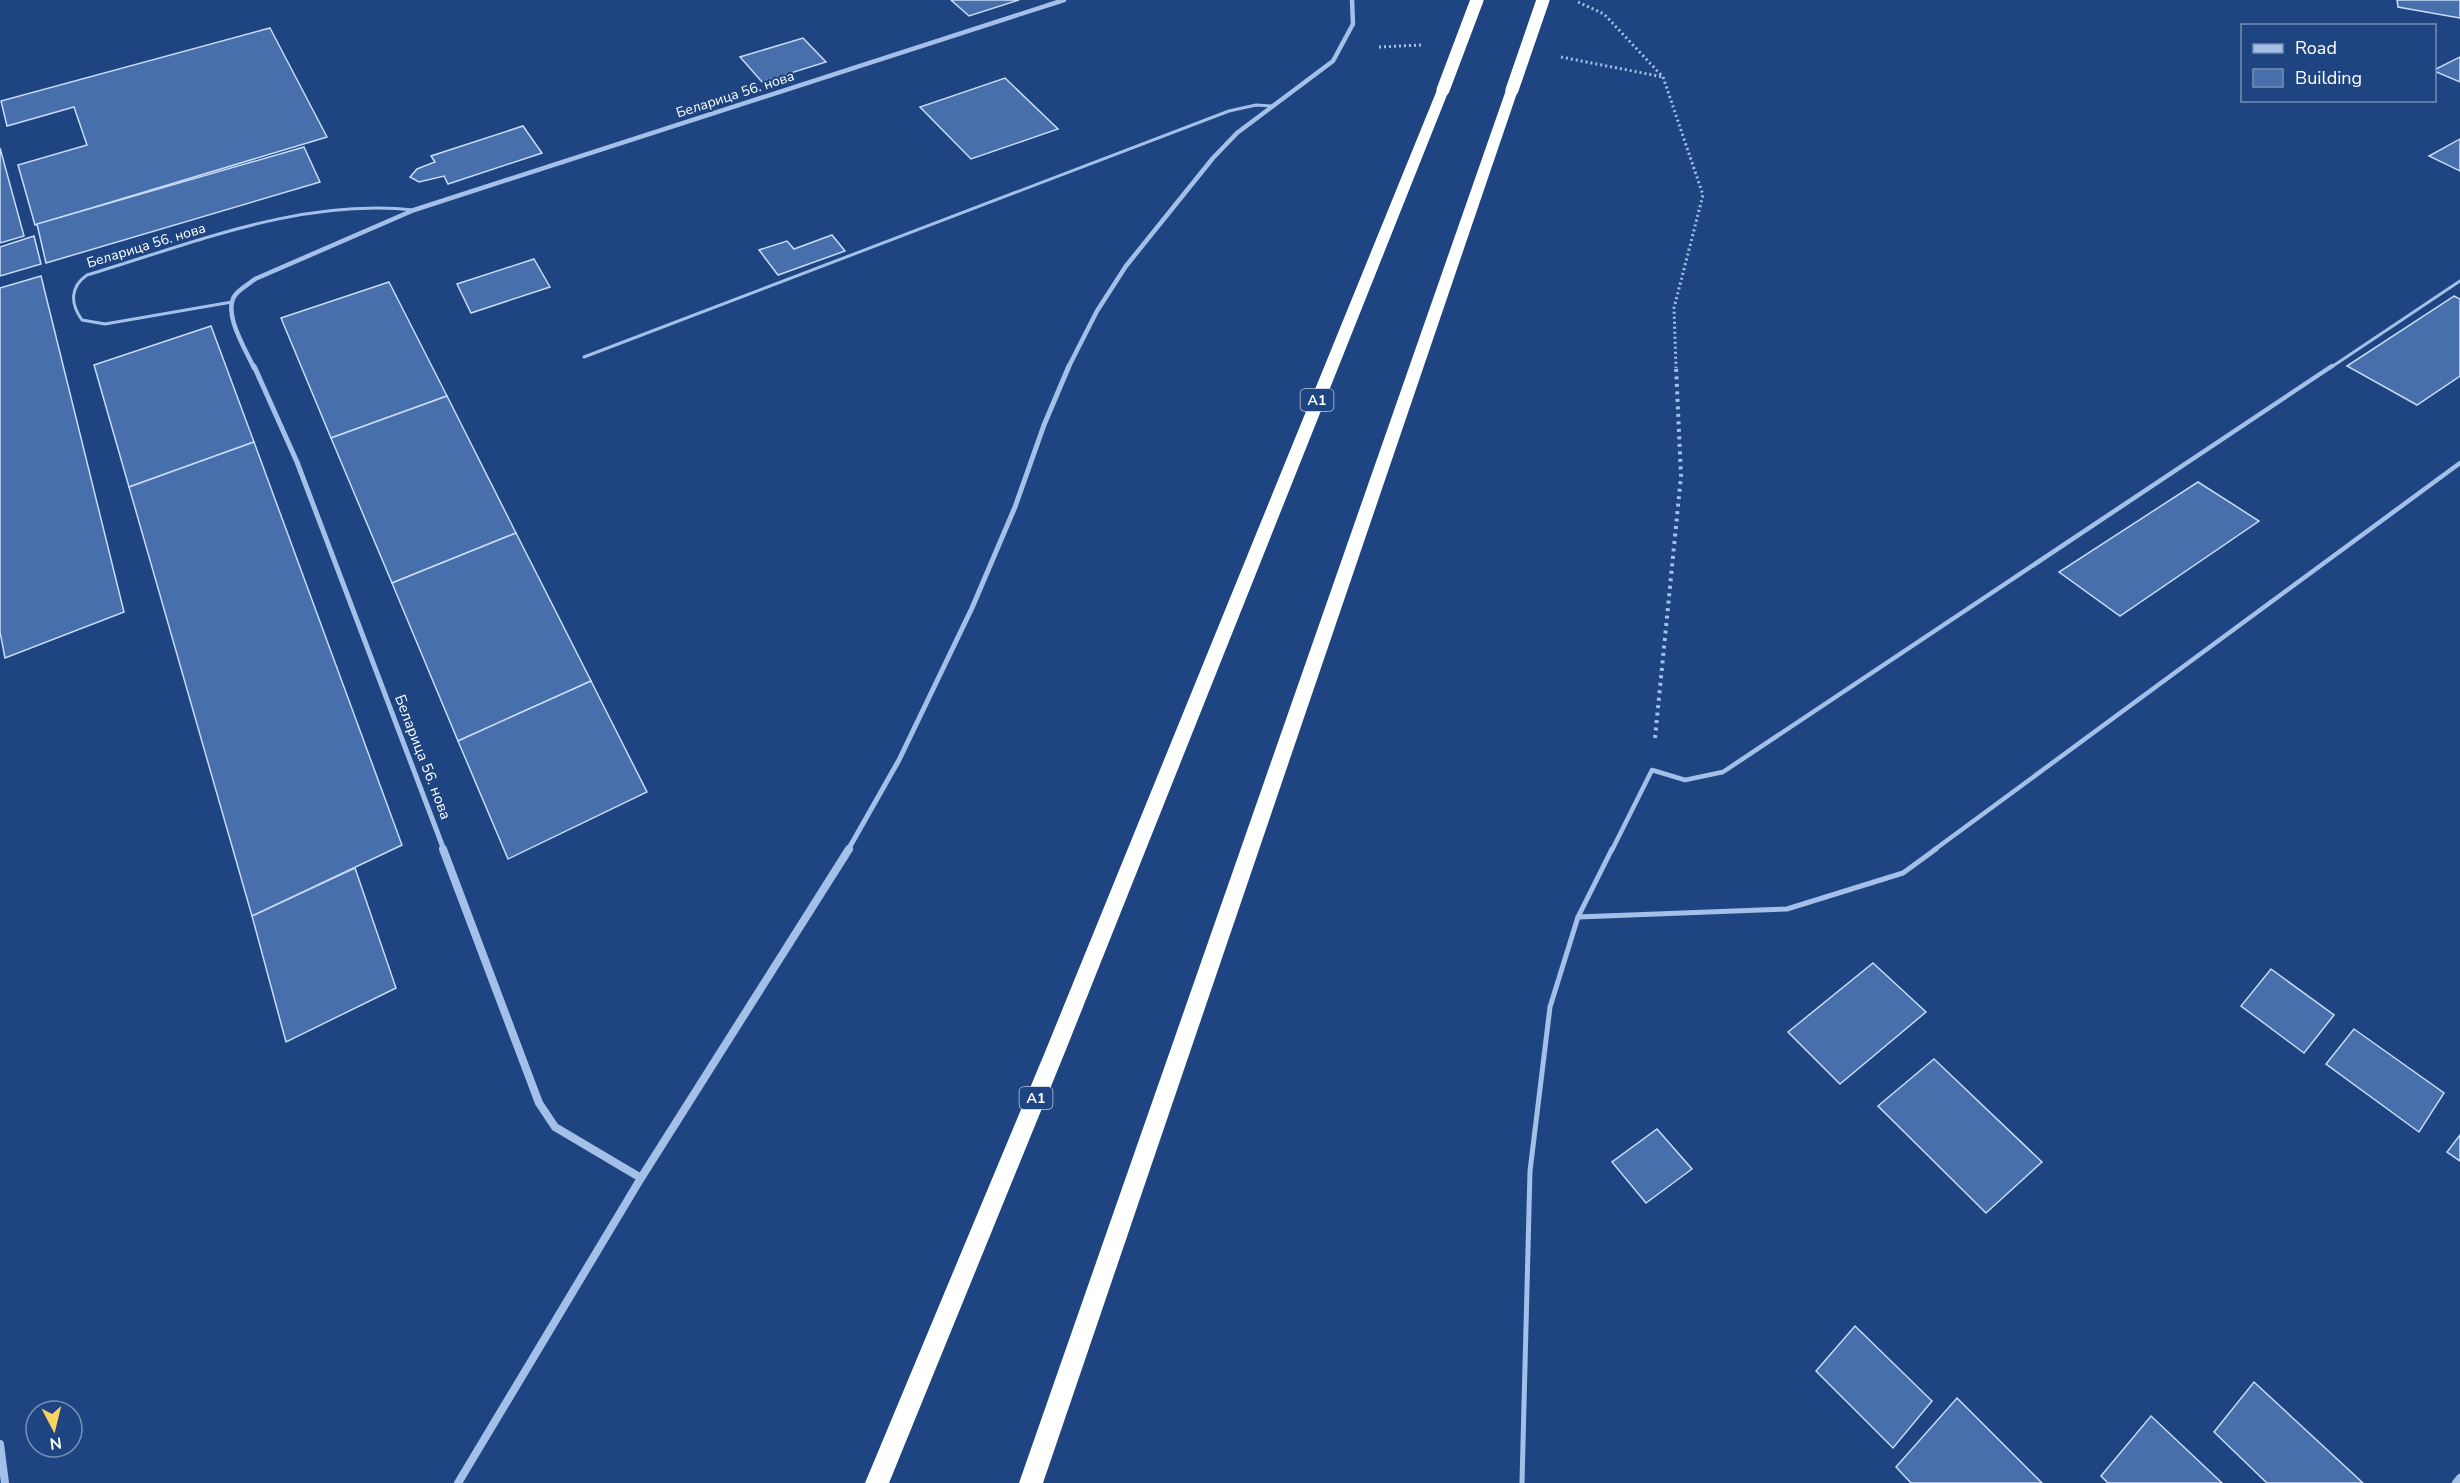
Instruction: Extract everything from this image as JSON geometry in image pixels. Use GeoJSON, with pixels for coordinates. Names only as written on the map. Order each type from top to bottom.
{"type":"FeatureCollection","features":[{"type":"Feature","properties":{"kind":"highway","name":"A1"},"geometry":{"type":"LineString","coordinates":[[877,1483],[1059,1041],[1443,90],[1477,0]]}},
{"type":"Feature","properties":{"kind":"highway"},"geometry":{"type":"LineString","coordinates":[[1031,1483],[1543,0]]}},
{"type":"Feature","properties":{"kind":"street","name":"Беларица 56. нова"},"geometry":{"type":"LineString","coordinates":[[641,1178],[555,1127],[539,1102],[297,462],[231,316],[232,302],[244,286],[270,271],[414,210],[1064,0]]}},
{"type":"Feature","properties":{"kind":"street"},"geometry":{"type":"LineString","coordinates":[[458,1483],[641,1178],[861,830],[899,760],[972,608],[1015,507],[1044,425],[1073,356],[1097,311],[1126,266],[1207,165],[1237,133],[1333,61],[1353,24],[1352,0]]}},
{"type":"Feature","properties":{"kind":"street"},"geometry":{"type":"LineString","coordinates":[[0,1444],[5,1483]]}},
{"type":"Feature","properties":{"kind":"street"},"geometry":{"type":"LineString","coordinates":[[2456,1483],[2460,1478]]}},
{"type":"Feature","properties":{"kind":"lane"},"geometry":{"type":"LineString","coordinates":[[584,357],[1229,111],[1256,105],[1272,106]]}},
{"type":"Feature","properties":{"kind":"lane","name":"Беларица 56. нова"},"geometry":{"type":"LineString","coordinates":[[232,302],[105,324],[82,320],[77,313],[72,292],[77,282],[87,275],[273,218],[319,209],[379,207],[414,210]]}},
{"type":"Feature","properties":{"kind":"lane"},"geometry":{"type":"LineString","coordinates":[[1522,1483],[1530,1171],[1550,1007],[1578,917],[1652,770],[1685,780],[1723,772],[2460,281]]}},
{"type":"Feature","properties":{"kind":"lane"},"geometry":{"type":"LineString","coordinates":[[1578,917],[1787,909],[1903,873],[2460,463]]}},
{"type":"Feature","properties":{"kind":"path"},"geometry":{"type":"LineString","coordinates":[[1575,0],[1604,14],[1663,77],[1703,195],[1674,308],[1681,476],[1652,770]]}},
{"type":"Feature","properties":{"kind":"building"},"geometry":{"type":"Polygon","coordinates":[[[951,0],[1019,0],[969,16],[951,0]]]}},
{"type":"Feature","properties":{"kind":"building"},"geometry":{"type":"Polygon","coordinates":[[[2397,0],[2460,0],[2460,18],[2398,7],[2397,0]]]}},
{"type":"Feature","properties":{"kind":"building"},"geometry":{"type":"Polygon","coordinates":[[[270,28],[327,137],[35,225],[18,165],[87,145],[74,107],[7,126],[1,101],[270,28]]]}},
{"type":"Feature","properties":{"kind":"building"},"geometry":{"type":"Polygon","coordinates":[[[803,38],[826,62],[762,82],[740,57],[803,38]]]}},
{"type":"Feature","properties":{"kind":"building"},"geometry":{"type":"Polygon","coordinates":[[[2460,57],[2460,82],[2436,72],[2436,69],[2460,57]]]}},
{"type":"Feature","properties":{"kind":"building"},"geometry":{"type":"Polygon","coordinates":[[[1005,78],[1058,129],[971,159],[920,107],[1005,78]]]}},
{"type":"Feature","properties":{"kind":"building"},"geometry":{"type":"Polygon","coordinates":[[[523,126],[542,153],[448,184],[444,176],[419,182],[410,177],[417,169],[435,162],[431,156],[523,126]]]}},
{"type":"Feature","properties":{"kind":"building"},"geometry":{"type":"Polygon","coordinates":[[[2460,139],[2460,171],[2429,156],[2460,139]]]}},
{"type":"Feature","properties":{"kind":"building"},"geometry":{"type":"Polygon","coordinates":[[[304,147],[320,182],[46,263],[37,224],[304,147]]]}},
{"type":"Feature","properties":{"kind":"building"},"geometry":{"type":"Polygon","coordinates":[[[0,148],[24,236],[0,243],[0,148]]]}},
{"type":"Feature","properties":{"kind":"building"},"geometry":{"type":"Polygon","coordinates":[[[832,235],[845,251],[778,275],[759,250],[787,241],[794,249],[832,235]]]}},
{"type":"Feature","properties":{"kind":"building"},"geometry":{"type":"Polygon","coordinates":[[[34,236],[41,264],[0,276],[0,247],[34,236]]]}},
{"type":"Feature","properties":{"kind":"building"},"geometry":{"type":"Polygon","coordinates":[[[534,259],[550,287],[471,313],[457,284],[534,259]]]}},
{"type":"Feature","properties":{"kind":"building"},"geometry":{"type":"Polygon","coordinates":[[[41,276],[124,612],[5,658],[0,632],[0,288],[41,276]]]}},
{"type":"Feature","properties":{"kind":"building"},"geometry":{"type":"Polygon","coordinates":[[[389,282],[447,396],[331,438],[281,318],[389,282]]]}},
{"type":"Feature","properties":{"kind":"building"},"geometry":{"type":"Polygon","coordinates":[[[2454,296],[2460,299],[2460,376],[2417,405],[2347,366],[2454,296]]]}},
{"type":"Feature","properties":{"kind":"building"},"geometry":{"type":"Polygon","coordinates":[[[211,326],[254,442],[129,487],[94,365],[211,326]]]}},
{"type":"Feature","properties":{"kind":"building"},"geometry":{"type":"Polygon","coordinates":[[[447,396],[516,533],[392,583],[331,438],[447,396]]]}},
{"type":"Feature","properties":{"kind":"building"},"geometry":{"type":"Polygon","coordinates":[[[254,442],[402,845],[252,916],[129,487],[254,442]]]}},
{"type":"Feature","properties":{"kind":"building"},"geometry":{"type":"Polygon","coordinates":[[[2198,482],[2259,521],[2120,616],[2059,572],[2198,482]]]}},
{"type":"Feature","properties":{"kind":"building"},"geometry":{"type":"Polygon","coordinates":[[[516,533],[591,681],[458,741],[392,583],[516,533]]]}},
{"type":"Feature","properties":{"kind":"building"},"geometry":{"type":"Polygon","coordinates":[[[591,681],[647,792],[508,859],[458,741],[591,681]]]}},
{"type":"Feature","properties":{"kind":"building"},"geometry":{"type":"Polygon","coordinates":[[[355,868],[396,988],[286,1042],[252,916],[355,868]]]}},
{"type":"Feature","properties":{"kind":"building"},"geometry":{"type":"Polygon","coordinates":[[[1873,963],[1926,1012],[1840,1084],[1788,1032],[1873,963]]]}},
{"type":"Feature","properties":{"kind":"building"},"geometry":{"type":"Polygon","coordinates":[[[2271,969],[2334,1015],[2304,1053],[2241,1006],[2271,969]]]}},
{"type":"Feature","properties":{"kind":"building"},"geometry":{"type":"Polygon","coordinates":[[[2354,1029],[2444,1093],[2419,1132],[2326,1064],[2354,1029]]]}},
{"type":"Feature","properties":{"kind":"building"},"geometry":{"type":"Polygon","coordinates":[[[1934,1059],[2042,1162],[1986,1213],[1878,1106],[1934,1059]]]}},
{"type":"Feature","properties":{"kind":"building"},"geometry":{"type":"Polygon","coordinates":[[[1657,1129],[1692,1169],[1646,1203],[1612,1162],[1657,1129]]]}},
{"type":"Feature","properties":{"kind":"building"},"geometry":{"type":"Polygon","coordinates":[[[2460,1135],[2460,1161],[2447,1152],[2460,1135]]]}},
{"type":"Feature","properties":{"kind":"building"},"geometry":{"type":"Polygon","coordinates":[[[1855,1326],[1932,1401],[1893,1448],[1816,1371],[1855,1326]]]}},
{"type":"Feature","properties":{"kind":"building"},"geometry":{"type":"Polygon","coordinates":[[[2254,1382],[2363,1483],[2267,1483],[2214,1432],[2254,1382]]]}},
{"type":"Feature","properties":{"kind":"building"},"geometry":{"type":"Polygon","coordinates":[[[1957,1398],[2042,1483],[1911,1483],[1896,1467],[1957,1398]]]}},
{"type":"Feature","properties":{"kind":"building"},"geometry":{"type":"Polygon","coordinates":[[[2151,1416],[2222,1483],[2108,1483],[2101,1476],[2151,1416]]]}}]}
